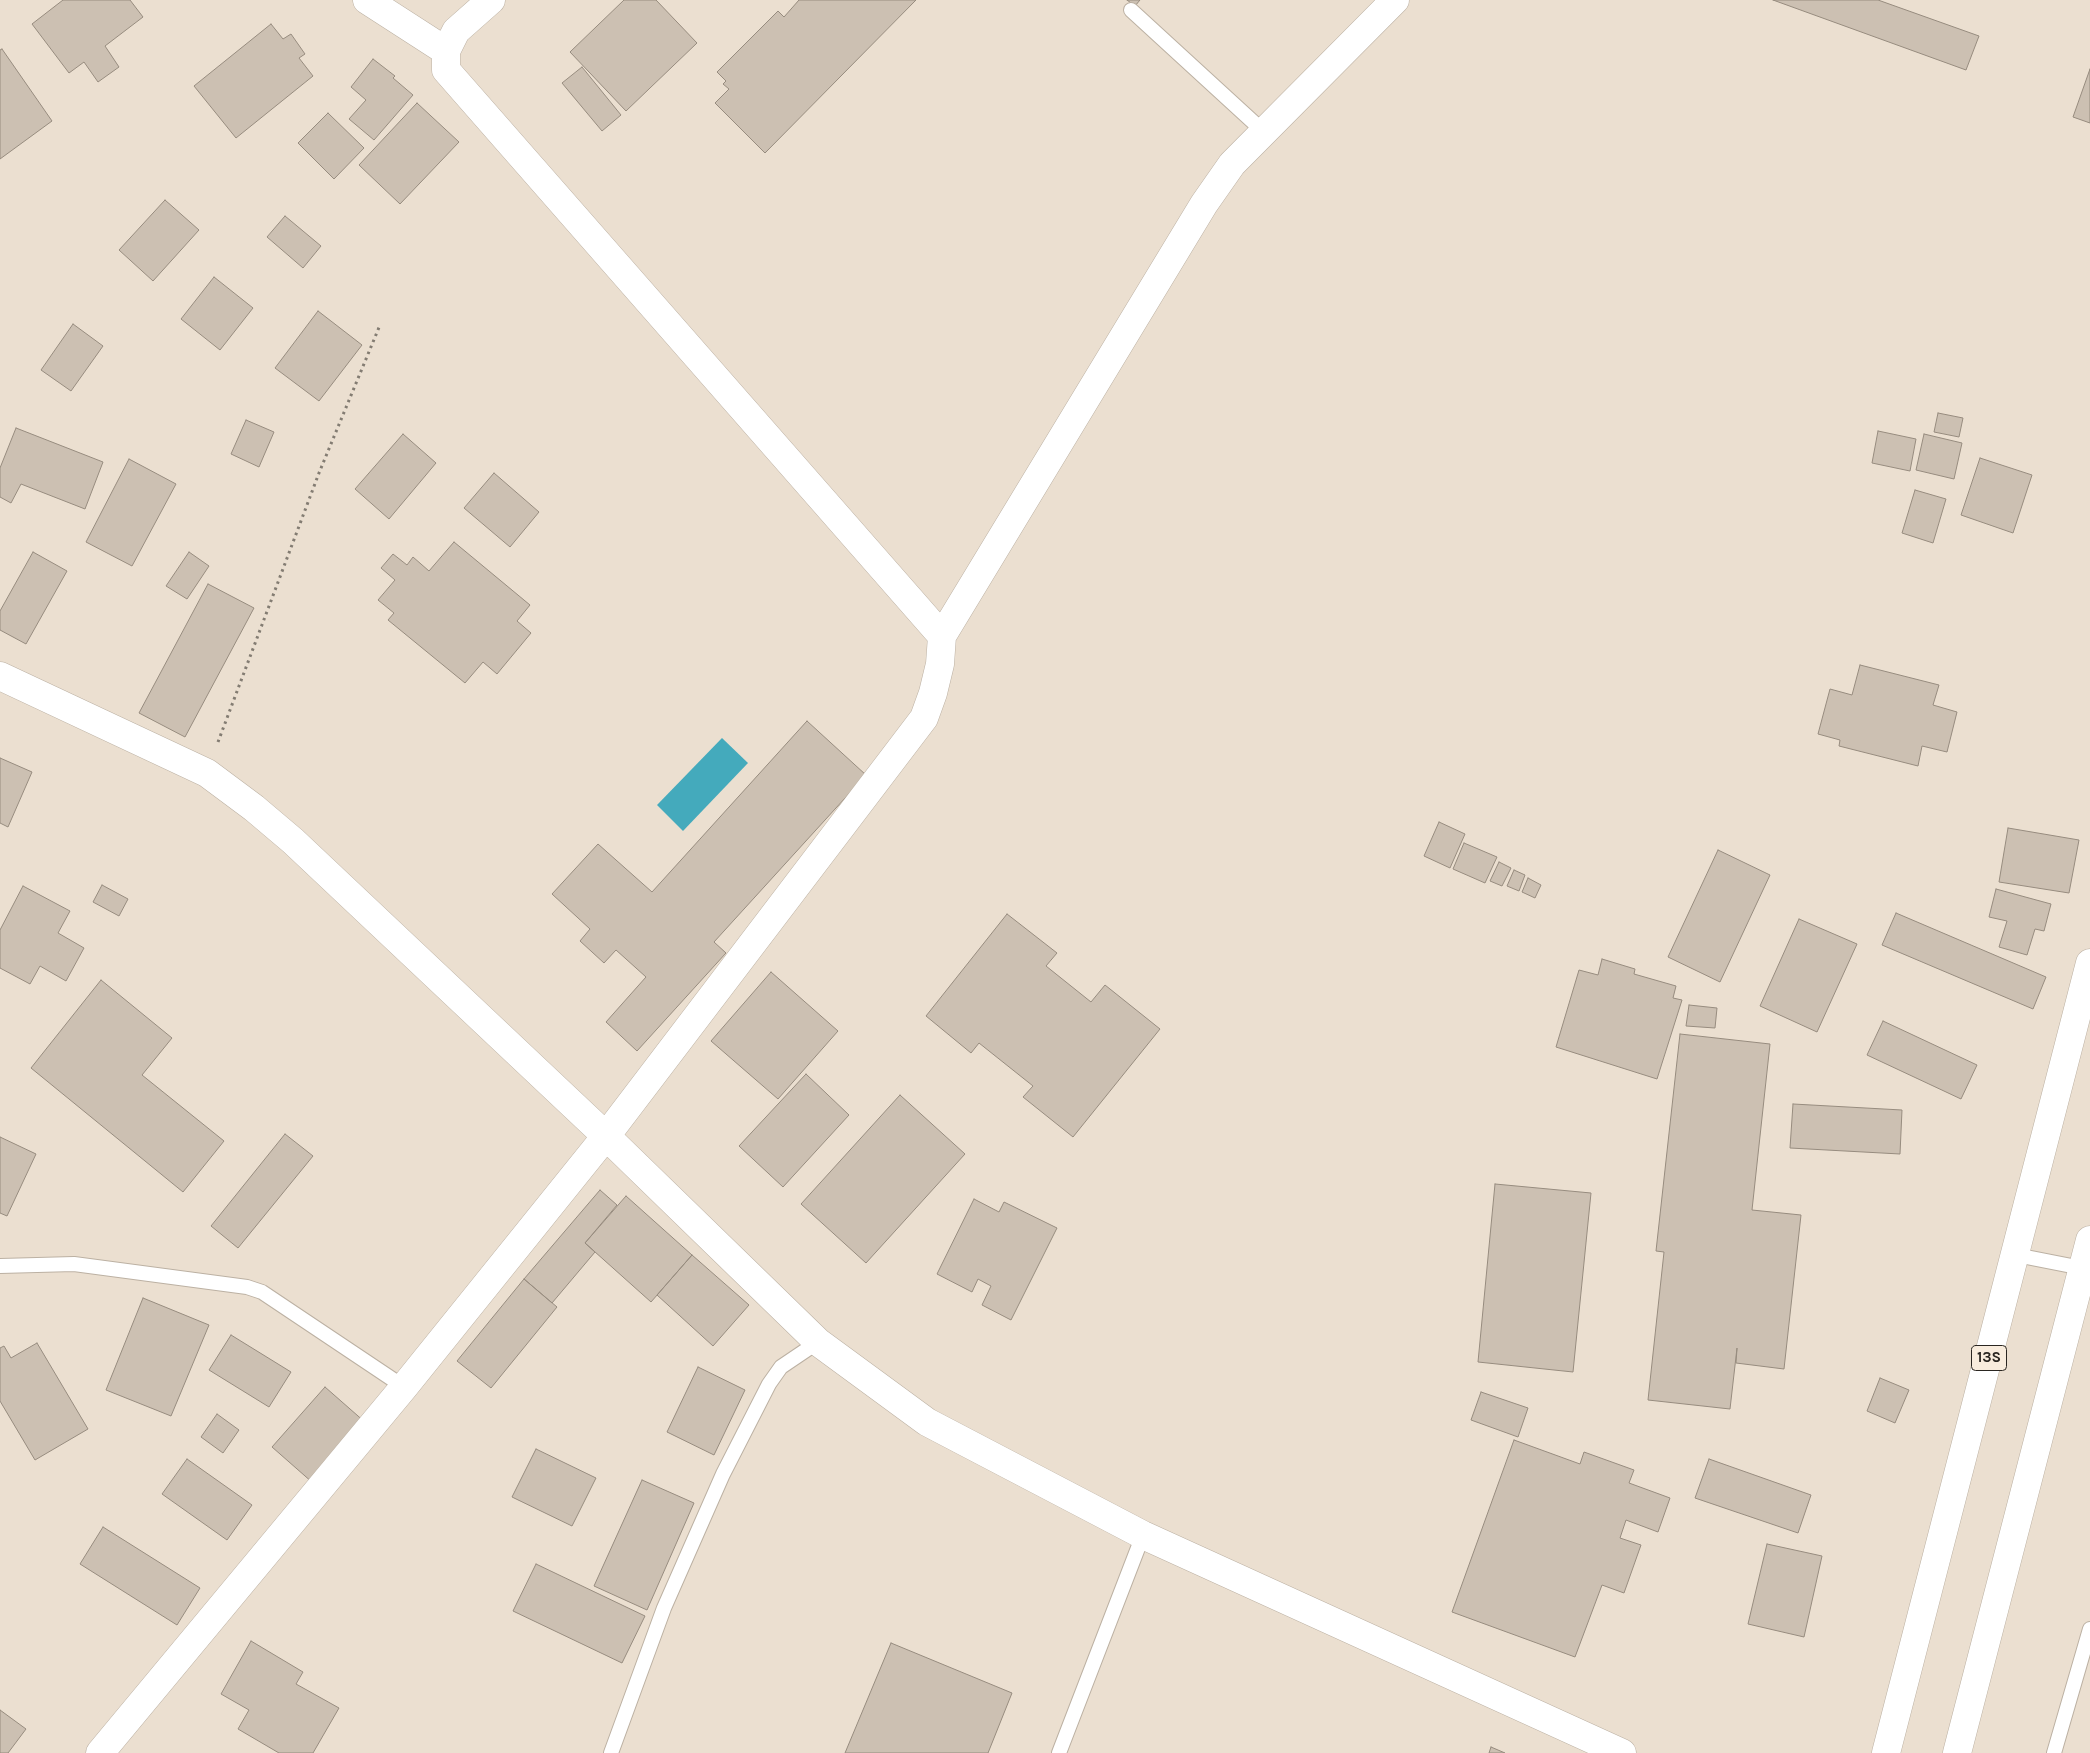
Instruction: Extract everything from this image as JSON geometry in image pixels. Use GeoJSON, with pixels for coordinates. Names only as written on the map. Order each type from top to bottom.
{"type":"FeatureCollection","features":[{"type":"Feature","properties":{"kind":"main road"},"geometry":{"type":"LineString","coordinates":[[367,0],[446,51]]}},
{"type":"Feature","properties":{"kind":"main road"},"geometry":{"type":"LineString","coordinates":[[491,0],[456,30],[446,51],[446,70],[942,636]]}},
{"type":"Feature","properties":{"kind":"main road"},"geometry":{"type":"LineString","coordinates":[[100,1753],[404,1387],[606,1136],[924,718],[933,694],[940,664],[942,636],[1204,204],[1232,164],[1395,0]]}},
{"type":"Feature","properties":{"kind":"main road"},"geometry":{"type":"LineString","coordinates":[[0,676],[207,773],[254,808],[293,840],[606,1136],[818,1342],[927,1422],[1143,1535],[1622,1753]]}},
{"type":"Feature","properties":{"kind":"main road","name":"13S"},"geometry":{"type":"LineString","coordinates":[[1886,1753],[2016,1256],[2090,963]]}},
{"type":"Feature","properties":{"kind":"main road"},"geometry":{"type":"LineString","coordinates":[[1957,1753],[2086,1269],[2090,1240]]}},
{"type":"Feature","properties":{"kind":"lane"},"geometry":{"type":"LineString","coordinates":[[1131,10],[1263,131]]}},
{"type":"Feature","properties":{"kind":"lane"},"geometry":{"type":"LineString","coordinates":[[2016,1256],[2086,1269]]}},
{"type":"Feature","properties":{"kind":"lane"},"geometry":{"type":"LineString","coordinates":[[0,1266],[74,1264],[248,1287],[262,1292],[404,1387]]}},
{"type":"Feature","properties":{"kind":"lane"},"geometry":{"type":"LineString","coordinates":[[611,1753],[664,1608],[724,1474],[765,1392],[781,1367],[818,1342]]}},
{"type":"Feature","properties":{"kind":"lane"},"geometry":{"type":"LineString","coordinates":[[1059,1753],[1143,1535]]}},
{"type":"Feature","properties":{"kind":"lane"},"geometry":{"type":"LineString","coordinates":[[2054,1753],[2090,1629]]}},
{"type":"Feature","properties":{"kind":"path"},"geometry":{"type":"LineString","coordinates":[[207,773],[319,473],[380,325]]}},
{"type":"Feature","properties":{"kind":"water"},"geometry":{"type":"Polygon","coordinates":[[[722,738],[748,763],[683,831],[657,805],[722,738]]]}},
{"type":"Feature","properties":{"kind":"building"},"geometry":{"type":"Polygon","coordinates":[[[63,0],[130,0],[143,17],[105,46],[119,67],[98,82],[84,62],[69,73],[32,24],[63,0]]]}},
{"type":"Feature","properties":{"kind":"building"},"geometry":{"type":"Polygon","coordinates":[[[624,0],[656,0],[697,43],[626,111],[570,52],[624,0]]]}},
{"type":"Feature","properties":{"kind":"building"},"geometry":{"type":"Polygon","coordinates":[[[799,0],[916,0],[765,153],[715,103],[729,89],[723,84],[726,81],[717,72],[778,11],[784,17],[799,0]]]}},
{"type":"Feature","properties":{"kind":"building"},"geometry":{"type":"Polygon","coordinates":[[[1127,0],[1140,0],[1135,6],[1127,0]]]}},
{"type":"Feature","properties":{"kind":"building"},"geometry":{"type":"Polygon","coordinates":[[[1773,0],[1878,0],[1979,36],[1966,70],[1773,0]]]}},
{"type":"Feature","properties":{"kind":"building"},"geometry":{"type":"Polygon","coordinates":[[[271,24],[283,39],[291,34],[305,54],[299,58],[313,76],[236,138],[194,86],[271,24]]]}},
{"type":"Feature","properties":{"kind":"building"},"geometry":{"type":"Polygon","coordinates":[[[2,49],[52,121],[0,159],[0,50],[2,49]]]}},
{"type":"Feature","properties":{"kind":"building"},"geometry":{"type":"Polygon","coordinates":[[[373,59],[395,76],[393,78],[413,95],[374,140],[349,119],[366,100],[351,87],[373,59]]]}},
{"type":"Feature","properties":{"kind":"building"},"geometry":{"type":"Polygon","coordinates":[[[582,67],[621,115],[602,131],[562,83],[582,67]]]}},
{"type":"Feature","properties":{"kind":"building"},"geometry":{"type":"Polygon","coordinates":[[[2090,69],[2090,123],[2073,117],[2090,69]]]}},
{"type":"Feature","properties":{"kind":"building"},"geometry":{"type":"Polygon","coordinates":[[[417,103],[459,142],[400,204],[359,165],[417,103]]]}},
{"type":"Feature","properties":{"kind":"building"},"geometry":{"type":"Polygon","coordinates":[[[328,113],[364,148],[334,179],[298,143],[328,113]]]}},
{"type":"Feature","properties":{"kind":"building"},"geometry":{"type":"Polygon","coordinates":[[[165,200],[199,230],[153,281],[119,250],[165,200]]]}},
{"type":"Feature","properties":{"kind":"building"},"geometry":{"type":"Polygon","coordinates":[[[285,216],[321,246],[303,268],[267,237],[285,216]]]}},
{"type":"Feature","properties":{"kind":"building"},"geometry":{"type":"Polygon","coordinates":[[[214,277],[253,308],[220,350],[181,319],[214,277]]]}},
{"type":"Feature","properties":{"kind":"building"},"geometry":{"type":"Polygon","coordinates":[[[318,311],[362,345],[319,401],[275,368],[318,311]]]}},
{"type":"Feature","properties":{"kind":"building"},"geometry":{"type":"Polygon","coordinates":[[[73,324],[103,346],[71,391],[41,370],[73,324]]]}},
{"type":"Feature","properties":{"kind":"building"},"geometry":{"type":"Polygon","coordinates":[[[1938,413],[1963,418],[1959,437],[1934,432],[1938,413]]]}},
{"type":"Feature","properties":{"kind":"building"},"geometry":{"type":"Polygon","coordinates":[[[246,420],[274,432],[259,467],[231,454],[246,420]]]}},
{"type":"Feature","properties":{"kind":"building"},"geometry":{"type":"Polygon","coordinates":[[[16,428],[103,462],[85,509],[21,484],[11,503],[0,497],[0,468],[16,428]]]}},
{"type":"Feature","properties":{"kind":"building"},"geometry":{"type":"Polygon","coordinates":[[[1878,431],[1916,439],[1910,471],[1872,463],[1878,431]]]}},
{"type":"Feature","properties":{"kind":"building"},"geometry":{"type":"Polygon","coordinates":[[[403,434],[436,463],[389,519],[355,489],[403,434]]]}},
{"type":"Feature","properties":{"kind":"building"},"geometry":{"type":"Polygon","coordinates":[[[1924,434],[1962,443],[1954,479],[1916,470],[1924,434]]]}},
{"type":"Feature","properties":{"kind":"building"},"geometry":{"type":"Polygon","coordinates":[[[1980,458],[2032,475],[2013,533],[1961,515],[1980,458]]]}},
{"type":"Feature","properties":{"kind":"building"},"geometry":{"type":"Polygon","coordinates":[[[129,459],[176,484],[132,566],[86,542],[129,459]]]}},
{"type":"Feature","properties":{"kind":"building"},"geometry":{"type":"Polygon","coordinates":[[[494,473],[539,512],[510,547],[464,508],[494,473]]]}},
{"type":"Feature","properties":{"kind":"building"},"geometry":{"type":"Polygon","coordinates":[[[1915,490],[1946,499],[1933,543],[1902,533],[1915,490]]]}},
{"type":"Feature","properties":{"kind":"building"},"geometry":{"type":"Polygon","coordinates":[[[454,542],[530,605],[517,621],[531,633],[497,674],[483,662],[465,683],[388,620],[394,613],[378,600],[395,580],[381,568],[393,554],[407,565],[413,557],[429,571],[454,542]]]}},
{"type":"Feature","properties":{"kind":"building"},"geometry":{"type":"Polygon","coordinates":[[[33,552],[67,571],[26,644],[0,630],[0,611],[33,552]]]}},
{"type":"Feature","properties":{"kind":"building"},"geometry":{"type":"Polygon","coordinates":[[[189,552],[209,566],[187,599],[166,586],[189,552]]]}},
{"type":"Feature","properties":{"kind":"building"},"geometry":{"type":"Polygon","coordinates":[[[208,584],[254,608],[185,737],[139,713],[208,584]]]}},
{"type":"Feature","properties":{"kind":"building"},"geometry":{"type":"Polygon","coordinates":[[[1860,665],[1939,685],[1933,705],[1957,712],[1947,752],[1922,746],[1918,766],[1839,746],[1840,740],[1818,734],[1830,689],[1852,695],[1860,665]]]}},
{"type":"Feature","properties":{"kind":"building"},"geometry":{"type":"Polygon","coordinates":[[[807,721],[866,775],[714,942],[726,953],[637,1051],[606,1022],[646,977],[616,950],[604,963],[580,941],[590,929],[552,894],[598,844],[652,892],[807,721]]]}},
{"type":"Feature","properties":{"kind":"building"},"geometry":{"type":"Polygon","coordinates":[[[0,758],[32,772],[8,827],[0,823],[0,758]]]}},
{"type":"Feature","properties":{"kind":"building"},"geometry":{"type":"Polygon","coordinates":[[[1439,822],[1465,834],[1450,868],[1424,856],[1439,822]]]}},
{"type":"Feature","properties":{"kind":"building"},"geometry":{"type":"Polygon","coordinates":[[[2008,828],[2079,840],[2069,893],[1999,882],[2008,828]]]}},
{"type":"Feature","properties":{"kind":"building"},"geometry":{"type":"Polygon","coordinates":[[[1464,843],[1497,857],[1485,883],[1453,869],[1464,843]]]}},
{"type":"Feature","properties":{"kind":"building"},"geometry":{"type":"Polygon","coordinates":[[[1718,850],[1770,875],[1720,982],[1668,957],[1718,850]]]}},
{"type":"Feature","properties":{"kind":"building"},"geometry":{"type":"Polygon","coordinates":[[[1499,862],[1511,868],[1502,886],[1490,881],[1499,862]]]}},
{"type":"Feature","properties":{"kind":"building"},"geometry":{"type":"Polygon","coordinates":[[[1514,870],[1525,875],[1519,891],[1507,886],[1514,870]]]}},
{"type":"Feature","properties":{"kind":"building"},"geometry":{"type":"Polygon","coordinates":[[[1528,878],[1541,885],[1535,898],[1522,892],[1528,878]]]}},
{"type":"Feature","properties":{"kind":"building"},"geometry":{"type":"Polygon","coordinates":[[[102,885],[128,899],[119,916],[93,902],[102,885]]]}},
{"type":"Feature","properties":{"kind":"building"},"geometry":{"type":"Polygon","coordinates":[[[23,886],[70,911],[58,933],[84,948],[66,981],[40,966],[30,984],[0,968],[0,930],[23,886]]]}},
{"type":"Feature","properties":{"kind":"building"},"geometry":{"type":"Polygon","coordinates":[[[1996,889],[2051,904],[2044,931],[2035,929],[2027,955],[1999,947],[2007,921],[1989,917],[1996,889]]]}},
{"type":"Feature","properties":{"kind":"building"},"geometry":{"type":"Polygon","coordinates":[[[1896,913],[2046,977],[2033,1009],[1882,945],[1896,913]]]}},
{"type":"Feature","properties":{"kind":"building"},"geometry":{"type":"Polygon","coordinates":[[[1007,914],[1057,953],[1046,966],[1091,1002],[1105,985],[1160,1029],[1073,1137],[1023,1097],[1033,1086],[979,1043],[971,1053],[926,1016],[1007,914]]]}},
{"type":"Feature","properties":{"kind":"building"},"geometry":{"type":"Polygon","coordinates":[[[1799,919],[1857,944],[1817,1032],[1760,1006],[1799,919]]]}},
{"type":"Feature","properties":{"kind":"building"},"geometry":{"type":"Polygon","coordinates":[[[1602,959],[1635,969],[1634,974],[1676,986],[1673,998],[1682,1000],[1657,1079],[1556,1047],[1579,970],[1598,975],[1602,959]]]}},
{"type":"Feature","properties":{"kind":"building"},"geometry":{"type":"Polygon","coordinates":[[[771,972],[838,1031],[778,1099],[711,1041],[771,972]]]}},
{"type":"Feature","properties":{"kind":"building"},"geometry":{"type":"Polygon","coordinates":[[[101,980],[172,1038],[142,1075],[224,1141],[183,1192],[31,1068],[101,980]]]}},
{"type":"Feature","properties":{"kind":"building"},"geometry":{"type":"Polygon","coordinates":[[[1689,1005],[1717,1008],[1715,1028],[1686,1026],[1689,1005]]]}},
{"type":"Feature","properties":{"kind":"building"},"geometry":{"type":"Polygon","coordinates":[[[1883,1021],[1977,1065],[1961,1099],[1867,1055],[1883,1021]]]}},
{"type":"Feature","properties":{"kind":"building"},"geometry":{"type":"Polygon","coordinates":[[[1680,1034],[1770,1044],[1752,1210],[1801,1215],[1784,1369],[1736,1363],[1737,1348],[1730,1409],[1648,1400],[1664,1252],[1656,1251],[1680,1034]]]}},
{"type":"Feature","properties":{"kind":"building"},"geometry":{"type":"Polygon","coordinates":[[[806,1074],[849,1115],[783,1187],[739,1146],[806,1074]]]}},
{"type":"Feature","properties":{"kind":"building"},"geometry":{"type":"Polygon","coordinates":[[[900,1095],[965,1154],[866,1263],[801,1204],[900,1095]]]}},
{"type":"Feature","properties":{"kind":"building"},"geometry":{"type":"Polygon","coordinates":[[[1793,1104],[1902,1110],[1900,1154],[1790,1148],[1793,1104]]]}},
{"type":"Feature","properties":{"kind":"building"},"geometry":{"type":"Polygon","coordinates":[[[285,1134],[313,1156],[238,1248],[211,1226],[285,1134]]]}},
{"type":"Feature","properties":{"kind":"building"},"geometry":{"type":"Polygon","coordinates":[[[0,1137],[36,1154],[7,1216],[0,1213],[0,1137]]]}},
{"type":"Feature","properties":{"kind":"building"},"geometry":{"type":"Polygon","coordinates":[[[1495,1184],[1591,1193],[1573,1372],[1478,1362],[1495,1184]]]}},
{"type":"Feature","properties":{"kind":"building"},"geometry":{"type":"Polygon","coordinates":[[[600,1190],[617,1205],[585,1243],[595,1252],[552,1303],[524,1279],[600,1190]]]}},
{"type":"Feature","properties":{"kind":"building"},"geometry":{"type":"Polygon","coordinates":[[[626,1196],[692,1255],[651,1302],[585,1243],[626,1196]]]}},
{"type":"Feature","properties":{"kind":"building"},"geometry":{"type":"Polygon","coordinates":[[[974,1199],[999,1212],[1004,1202],[1057,1228],[1011,1320],[982,1305],[991,1286],[978,1279],[972,1292],[937,1274],[974,1199]]]}},
{"type":"Feature","properties":{"kind":"building"},"geometry":{"type":"Polygon","coordinates":[[[692,1255],[749,1305],[713,1346],[657,1295],[692,1255]]]}},
{"type":"Feature","properties":{"kind":"building"},"geometry":{"type":"Polygon","coordinates":[[[524,1279],[557,1307],[491,1388],[457,1361],[524,1279]]]}},
{"type":"Feature","properties":{"kind":"building"},"geometry":{"type":"Polygon","coordinates":[[[143,1298],[209,1325],[171,1416],[106,1390],[143,1298]]]}},
{"type":"Feature","properties":{"kind":"building"},"geometry":{"type":"Polygon","coordinates":[[[231,1335],[291,1372],[269,1407],[209,1370],[231,1335]]]}},
{"type":"Feature","properties":{"kind":"building"},"geometry":{"type":"Polygon","coordinates":[[[37,1343],[88,1429],[35,1460],[0,1401],[0,1348],[4,1346],[11,1358],[37,1343]]]}},
{"type":"Feature","properties":{"kind":"building"},"geometry":{"type":"Polygon","coordinates":[[[698,1367],[745,1390],[714,1455],[667,1432],[698,1367]]]}},
{"type":"Feature","properties":{"kind":"building"},"geometry":{"type":"Polygon","coordinates":[[[1880,1378],[1909,1390],[1895,1423],[1867,1411],[1880,1378]]]}},
{"type":"Feature","properties":{"kind":"building"},"geometry":{"type":"Polygon","coordinates":[[[325,1387],[366,1423],[313,1483],[272,1447],[325,1387]]]}},
{"type":"Feature","properties":{"kind":"building"},"geometry":{"type":"Polygon","coordinates":[[[1481,1392],[1528,1408],[1518,1437],[1471,1420],[1481,1392]]]}},
{"type":"Feature","properties":{"kind":"building"},"geometry":{"type":"Polygon","coordinates":[[[217,1414],[239,1430],[223,1453],[201,1437],[217,1414]]]}},
{"type":"Feature","properties":{"kind":"building"},"geometry":{"type":"Polygon","coordinates":[[[1514,1440],[1580,1464],[1584,1452],[1634,1470],[1629,1483],[1670,1498],[1658,1532],[1626,1520],[1620,1538],[1641,1545],[1624,1593],[1602,1585],[1575,1657],[1452,1612],[1514,1440]]]}},
{"type":"Feature","properties":{"kind":"building"},"geometry":{"type":"Polygon","coordinates":[[[536,1449],[596,1478],[572,1526],[512,1497],[536,1449]]]}},
{"type":"Feature","properties":{"kind":"building"},"geometry":{"type":"Polygon","coordinates":[[[187,1459],[252,1505],[227,1540],[162,1494],[187,1459]]]}},
{"type":"Feature","properties":{"kind":"building"},"geometry":{"type":"Polygon","coordinates":[[[1709,1459],[1811,1495],[1798,1533],[1695,1498],[1709,1459]]]}},
{"type":"Feature","properties":{"kind":"building"},"geometry":{"type":"Polygon","coordinates":[[[642,1480],[694,1503],[647,1610],[594,1586],[642,1480]]]}},
{"type":"Feature","properties":{"kind":"building"},"geometry":{"type":"Polygon","coordinates":[[[103,1527],[200,1588],[177,1625],[80,1564],[103,1527]]]}},
{"type":"Feature","properties":{"kind":"building"},"geometry":{"type":"Polygon","coordinates":[[[1767,1544],[1822,1556],[1804,1637],[1748,1624],[1767,1544]]]}},
{"type":"Feature","properties":{"kind":"building"},"geometry":{"type":"Polygon","coordinates":[[[536,1564],[645,1616],[622,1663],[513,1611],[536,1564]]]}},
{"type":"Feature","properties":{"kind":"building"},"geometry":{"type":"Polygon","coordinates":[[[251,1641],[303,1672],[296,1684],[339,1708],[313,1753],[279,1753],[238,1729],[249,1710],[221,1694],[251,1641]]]}},
{"type":"Feature","properties":{"kind":"building"},"geometry":{"type":"Polygon","coordinates":[[[891,1643],[1012,1693],[988,1753],[845,1753],[891,1643]]]}},
{"type":"Feature","properties":{"kind":"building"},"geometry":{"type":"Polygon","coordinates":[[[0,1710],[26,1729],[8,1753],[0,1753],[0,1710]]]}},
{"type":"Feature","properties":{"kind":"building"},"geometry":{"type":"Polygon","coordinates":[[[1491,1747],[1505,1753],[1489,1753],[1491,1747]]]}}]}
